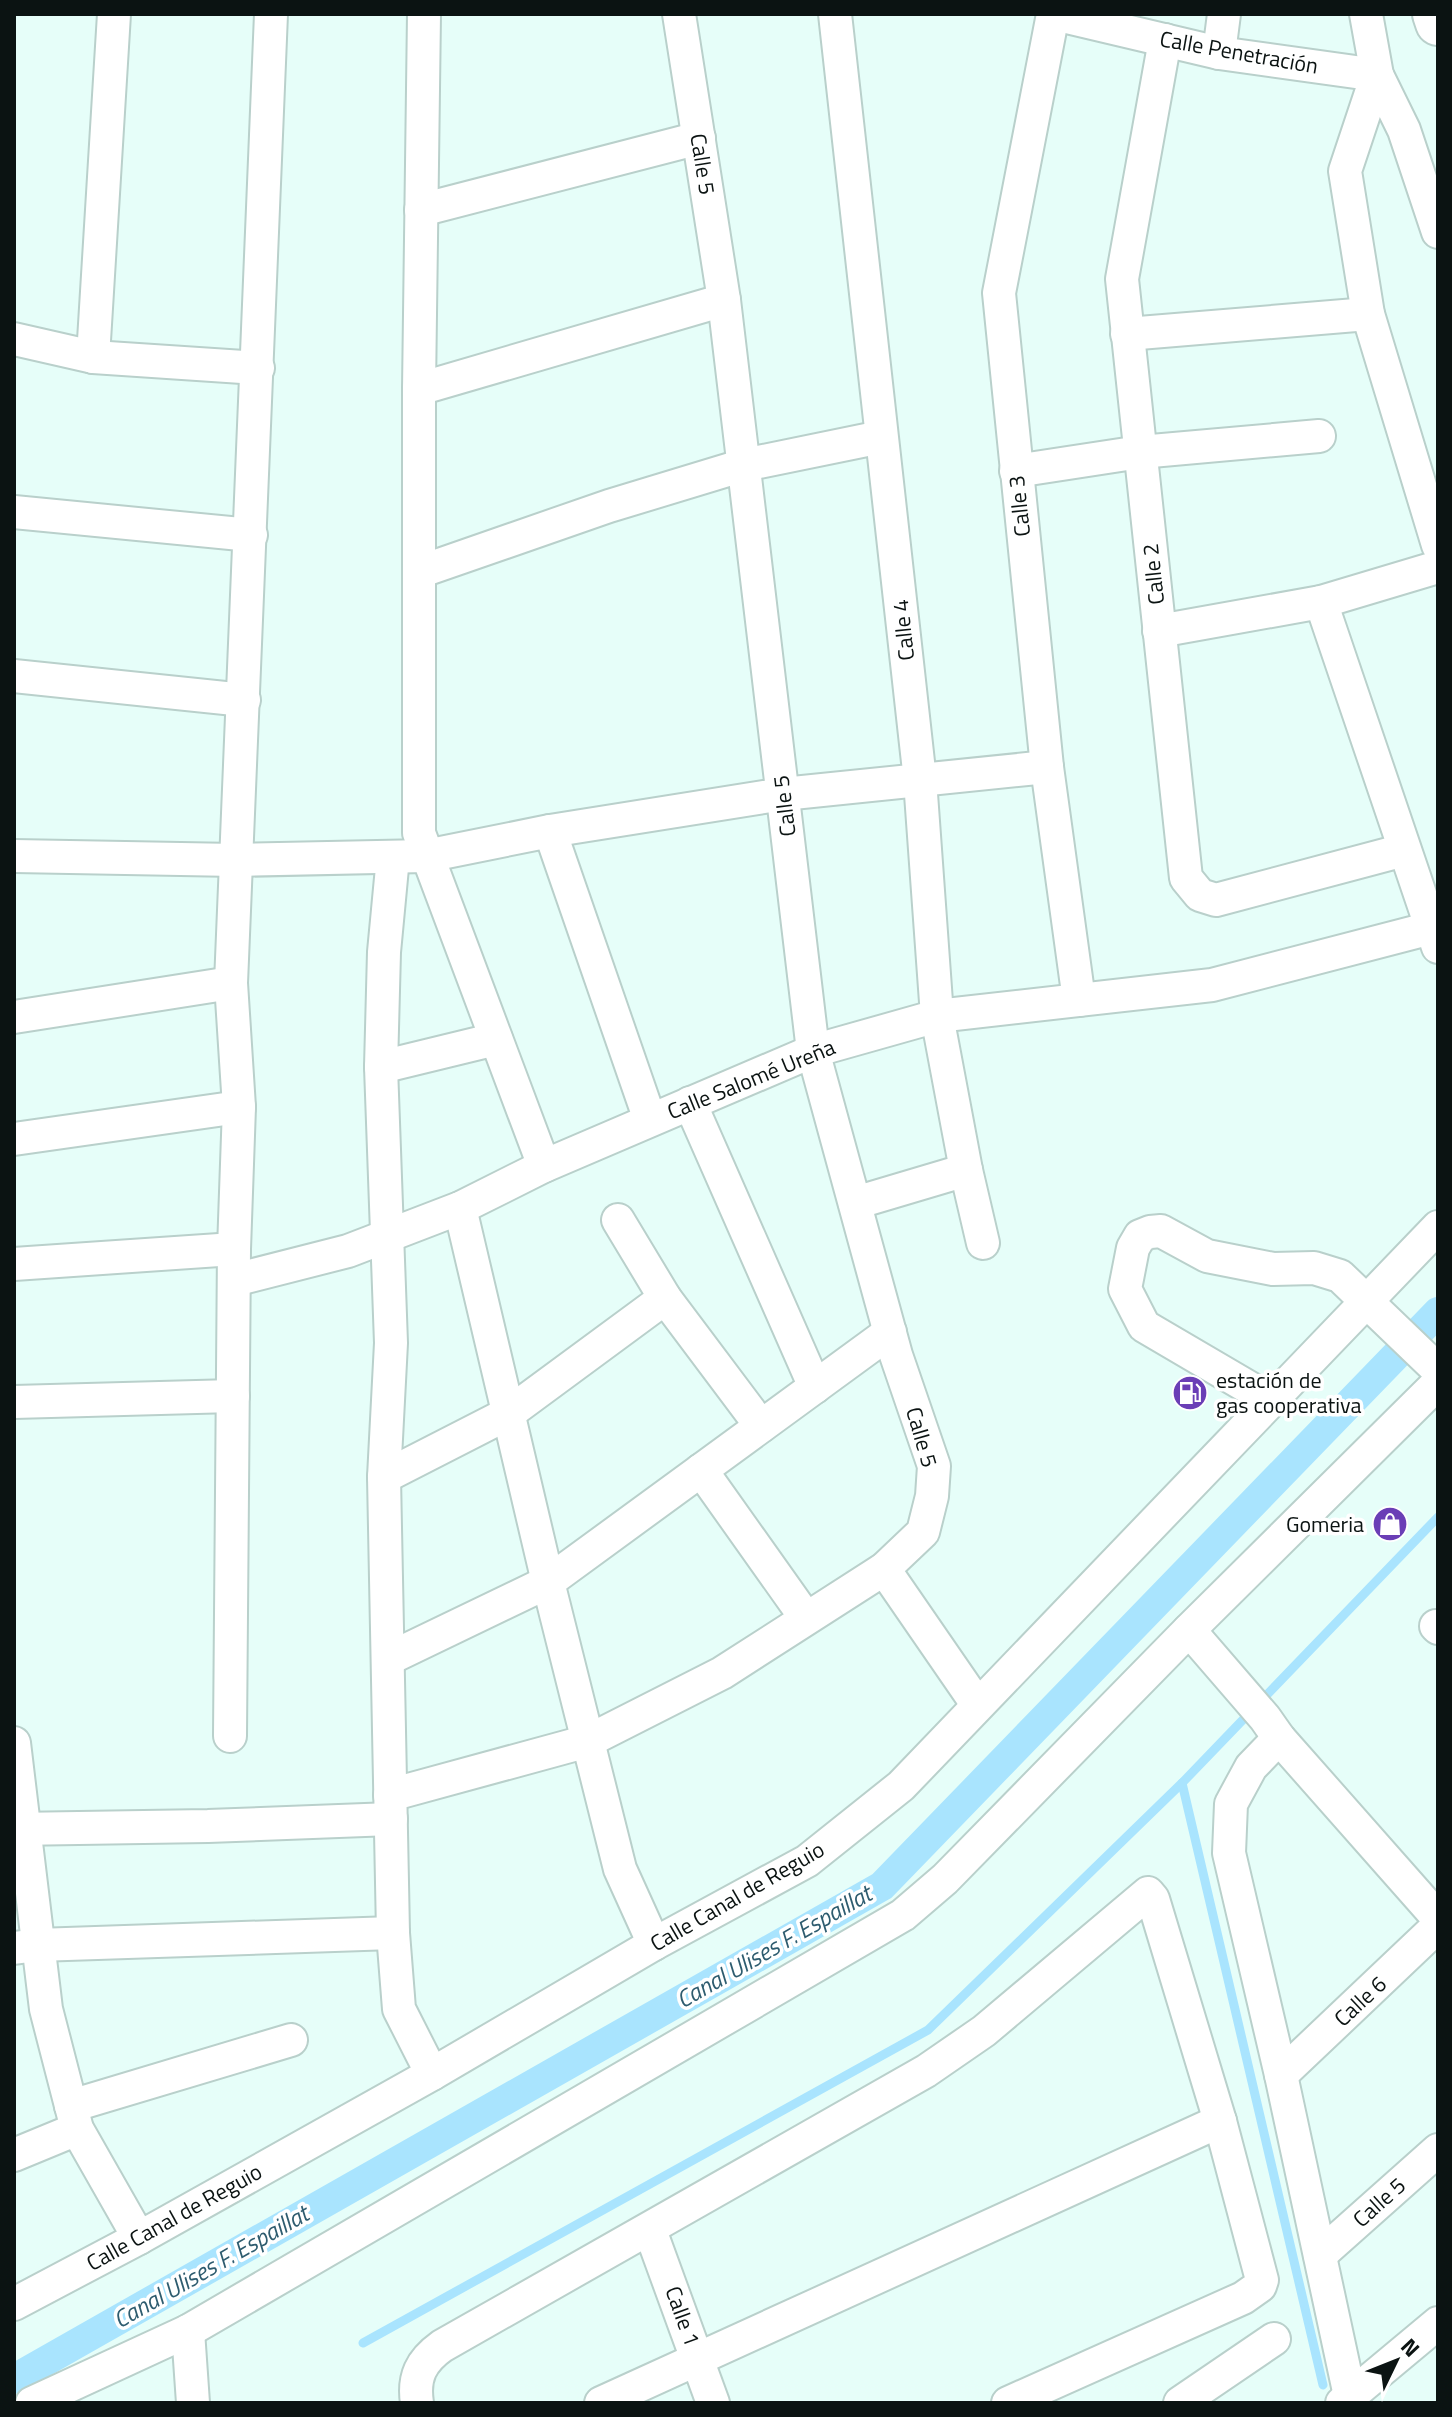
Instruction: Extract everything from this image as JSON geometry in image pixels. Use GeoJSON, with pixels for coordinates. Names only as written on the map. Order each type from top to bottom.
{"type":"FeatureCollection","features":[{"type":"Feature","properties":{"kind":"highway"},"geometry":{"type":"LineString","coordinates":[[1435,14],[1438,23]]}},
{"type":"Feature","properties":{"kind":"street"},"geometry":{"type":"LineString","coordinates":[[93,357],[114,14]]}},
{"type":"Feature","properties":{"kind":"street"},"geometry":{"type":"LineString","coordinates":[[230,1736],[234,1265],[239,1107],[231,983],[271,14]]}},
{"type":"Feature","properties":{"kind":"street"},"geometry":{"type":"LineString","coordinates":[[424,14],[419,389],[419,833],[544,1166]]}},
{"type":"Feature","properties":{"kind":"street","name":"Calle 5"},"geometry":{"type":"LineString","coordinates":[[19,1829],[208,1826],[391,1807],[588,1741],[722,1673],[884,1569],[923,1532],[932,1496],[934,1466],[890,1332],[813,1051],[724,300],[679,14]]}},
{"type":"Feature","properties":{"kind":"street","name":"Calle 4"},"geometry":{"type":"LineString","coordinates":[[835,14],[920,780],[937,1016],[983,1243]]}},
{"type":"Feature","properties":{"kind":"street"},"geometry":{"type":"LineString","coordinates":[[1219,53],[1224,14]]}},
{"type":"Feature","properties":{"kind":"street"},"geometry":{"type":"LineString","coordinates":[[1366,14],[1377,75],[1404,130],[1438,232]]}},
{"type":"Feature","properties":{"kind":"street","name":"Calle Penetración"},"geometry":{"type":"LineString","coordinates":[[1067,15],[1219,53],[1377,75]]}},
{"type":"Feature","properties":{"kind":"street","name":"Calle 3"},"geometry":{"type":"LineString","coordinates":[[1067,15],[999,293],[1047,767],[1079,1000]]}},
{"type":"Feature","properties":{"kind":"street","name":"Calle 2"},"geometry":{"type":"LineString","coordinates":[[1165,40],[1122,279],[1186,878],[1200,895],[1216,900],[1404,850]]}},
{"type":"Feature","properties":{"kind":"street"},"geometry":{"type":"LineString","coordinates":[[1377,75],[1345,171],[1368,314],[1438,545]]}},
{"type":"Feature","properties":{"kind":"street"},"geometry":{"type":"LineString","coordinates":[[421,210],[699,138]]}},
{"type":"Feature","properties":{"kind":"street"},"geometry":{"type":"LineString","coordinates":[[419,389],[724,300]]}},
{"type":"Feature","properties":{"kind":"street"},"geometry":{"type":"LineString","coordinates":[[1127,334],[1368,314]]}},
{"type":"Feature","properties":{"kind":"street"},"geometry":{"type":"LineString","coordinates":[[14,339],[93,357],[258,368]]}},
{"type":"Feature","properties":{"kind":"street"},"geometry":{"type":"LineString","coordinates":[[1016,471],[1140,452],[1319,436]]}},
{"type":"Feature","properties":{"kind":"street"},"geometry":{"type":"LineString","coordinates":[[419,572],[609,506],[744,465],[881,437]]}},
{"type":"Feature","properties":{"kind":"street"},"geometry":{"type":"LineString","coordinates":[[14,512],[251,535]]}},
{"type":"Feature","properties":{"kind":"street"},"geometry":{"type":"LineString","coordinates":[[1159,631],[1321,602],[1438,567]]}},
{"type":"Feature","properties":{"kind":"street"},"geometry":{"type":"LineString","coordinates":[[1321,602],[1434,938]]}},
{"type":"Feature","properties":{"kind":"street"},"geometry":{"type":"LineString","coordinates":[[14,676],[244,700]]}},
{"type":"Feature","properties":{"kind":"street"},"geometry":{"type":"LineString","coordinates":[[14,856],[236,860],[426,856],[550,831],[783,794],[1047,767]]}},
{"type":"Feature","properties":{"kind":"street"},"geometry":{"type":"LineString","coordinates":[[550,831],[650,1120]]}},
{"type":"Feature","properties":{"kind":"street"},"geometry":{"type":"LineString","coordinates":[[393,857],[384,952],[381,1067],[391,1343],[384,1477],[393,1933],[399,2009],[432,2074]]}},
{"type":"Feature","properties":{"kind":"street","name":"Calle Salomé Ureña"},"geometry":{"type":"LineString","coordinates":[[14,1264],[308,1263],[460,1208],[544,1166],[813,1051],[937,1016],[1212,985],[1434,938]]}},
{"type":"Feature","properties":{"kind":"street"},"geometry":{"type":"LineString","coordinates":[[14,1017],[231,983]]}},
{"type":"Feature","properties":{"kind":"street"},"geometry":{"type":"LineString","coordinates":[[381,1067],[496,1039]]}},
{"type":"Feature","properties":{"kind":"street"},"geometry":{"type":"LineString","coordinates":[[690,1103],[815,1387]]}},
{"type":"Feature","properties":{"kind":"street"},"geometry":{"type":"LineString","coordinates":[[14,1139],[239,1107]]}},
{"type":"Feature","properties":{"kind":"street"},"geometry":{"type":"LineString","coordinates":[[855,1203],[966,1170]]}},
{"type":"Feature","properties":{"kind":"street"},"geometry":{"type":"LineString","coordinates":[[460,1208],[548,1582],[620,1869],[654,1944]]}},
{"type":"Feature","properties":{"kind":"street"},"geometry":{"type":"LineString","coordinates":[[618,1220],[665,1298],[761,1426]]}},
{"type":"Feature","properties":{"kind":"street","name":"Calle Canal de Reguio"},"geometry":{"type":"LineString","coordinates":[[14,2304],[139,2238],[432,2074],[654,1944],[807,1861],[901,1786],[1270,1400],[1372,1308],[1438,1227]]}},
{"type":"Feature","properties":{"kind":"street"},"geometry":{"type":"LineString","coordinates":[[32,2403],[188,2331],[903,1915],[945,1879],[1189,1630],[1434,1371],[1340,1276],[1314,1268],[1273,1269],[1207,1256],[1161,1231],[1140,1236],[1133,1248],[1125,1289],[1132,1308],[1144,1326],[1270,1400]]}},
{"type":"Feature","properties":{"kind":"street"},"geometry":{"type":"LineString","coordinates":[[384,1477],[509,1413],[665,1298]]}},
{"type":"Feature","properties":{"kind":"street"},"geometry":{"type":"LineString","coordinates":[[388,1659],[548,1582],[890,1332]]}},
{"type":"Feature","properties":{"kind":"street"},"geometry":{"type":"LineString","coordinates":[[14,1402],[233,1396]]}},
{"type":"Feature","properties":{"kind":"street"},"geometry":{"type":"LineString","coordinates":[[701,1470],[806,1618]]}},
{"type":"Feature","properties":{"kind":"street"},"geometry":{"type":"LineString","coordinates":[[884,1569],[977,1704]]}},
{"type":"Feature","properties":{"kind":"street"},"geometry":{"type":"LineString","coordinates":[[1189,1630],[1438,1918]]}},
{"type":"Feature","properties":{"kind":"street"},"geometry":{"type":"LineString","coordinates":[[1272,1728],[1231,1804],[1229,1853],[1320,2255],[1346,2399],[1438,2323]]}},
{"type":"Feature","properties":{"kind":"street"},"geometry":{"type":"LineString","coordinates":[[14,1743],[26,1946],[74,2118],[139,2238]]}},
{"type":"Feature","properties":{"kind":"street"},"geometry":{"type":"LineString","coordinates":[[417,2403],[419,2371],[431,2354],[909,2081],[1008,2012],[1146,1893],[1153,1899],[1263,2275],[1260,2286],[1243,2298],[1008,2403]]}},
{"type":"Feature","properties":{"kind":"street","name":"Calle 6"},"geometry":{"type":"LineString","coordinates":[[1281,2075],[1438,1926]]}},
{"type":"Feature","properties":{"kind":"street"},"geometry":{"type":"LineString","coordinates":[[26,1946],[393,1933]]}},
{"type":"Feature","properties":{"kind":"street"},"geometry":{"type":"LineString","coordinates":[[14,2155],[74,2118],[291,2040]]}},
{"type":"Feature","properties":{"kind":"street"},"geometry":{"type":"LineString","coordinates":[[601,2403],[1220,2121]]}},
{"type":"Feature","properties":{"kind":"street","name":"Calle 5"},"geometry":{"type":"LineString","coordinates":[[1320,2255],[1438,2150]]}},
{"type":"Feature","properties":{"kind":"street","name":"Calle 1"},"geometry":{"type":"LineString","coordinates":[[650,2230],[713,2403]]}},
{"type":"Feature","properties":{"kind":"street"},"geometry":{"type":"LineString","coordinates":[[188,2331],[193,2403]]}},
{"type":"Feature","properties":{"kind":"street"},"geometry":{"type":"LineString","coordinates":[[1180,2403],[1274,2339]]}},
{"type":"Feature","properties":{"kind":"waterway","name":"Canal Ulises F. Espaillat"},"geometry":{"type":"LineString","coordinates":[[14,2379],[882,1886],[1438,1312]]}},
{"type":"Feature","properties":{"kind":"waterway"},"geometry":{"type":"LineString","coordinates":[[363,2343],[928,2030],[1182,1783],[1438,1517]]}},
{"type":"Feature","properties":{"kind":"waterway"},"geometry":{"type":"LineString","coordinates":[[1182,1783],[1323,2385]]}},
{"type":"Feature","properties":{"kind":"place","name":"estación de gas cooperativa"},"geometry":{"type":"Point","coordinates":[1190,1393]}},
{"type":"Feature","properties":{"kind":"place","name":"Gomeria"},"geometry":{"type":"Point","coordinates":[1390,1524]}}]}
